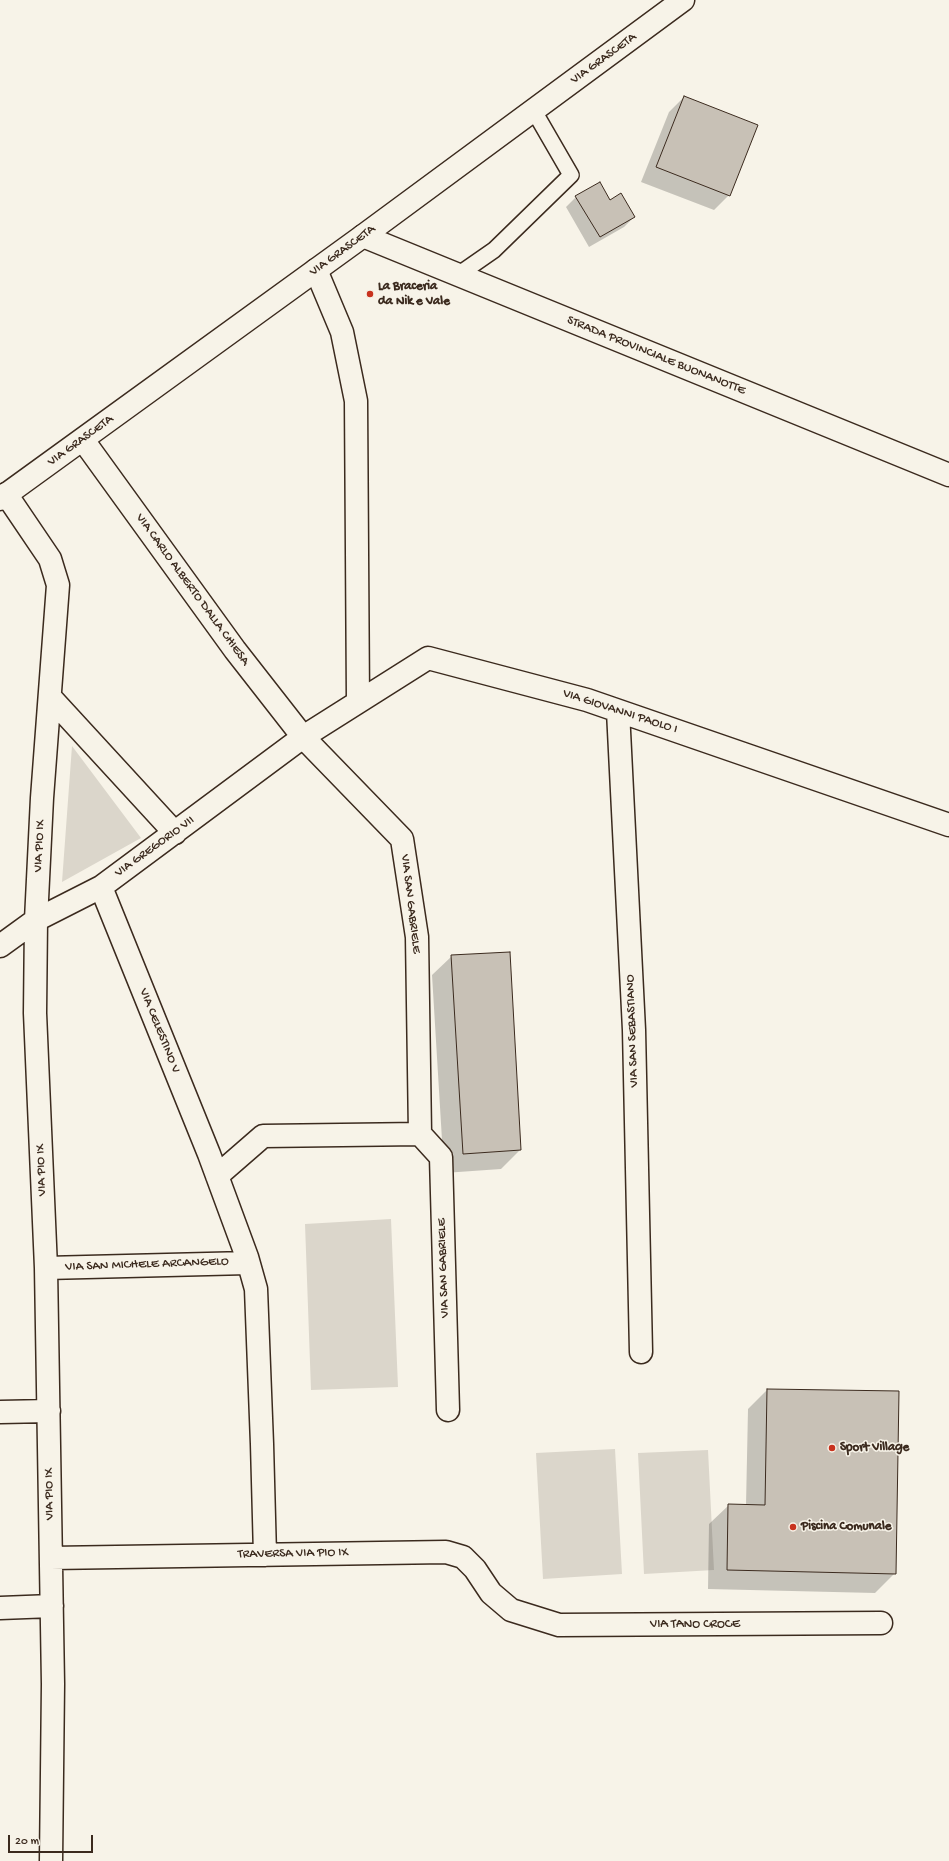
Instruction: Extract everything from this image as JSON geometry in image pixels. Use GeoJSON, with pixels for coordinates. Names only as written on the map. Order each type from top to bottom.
{"type":"FeatureCollection","features":[{"type":"Feature","properties":{"kind":"street","name":"VIA GRASCETA"},"geometry":{"type":"LineString","coordinates":[[3,496],[83,440],[684,0]]}},
{"type":"Feature","properties":{"kind":"street","name":"STRADA PROVINCIALE BUONANOTTE"},"geometry":{"type":"LineString","coordinates":[[362,236],[949,475]]}},
{"type":"Feature","properties":{"kind":"street"},"geometry":{"type":"LineString","coordinates":[[316,270],[342,332],[356,401],[358,702]]}},
{"type":"Feature","properties":{"kind":"street","name":"VIA CARLO ALBERTO DALLA CHIESA"},"geometry":{"type":"LineString","coordinates":[[83,440],[235,650],[303,737]]}},
{"type":"Feature","properties":{"kind":"street","name":"VIA PIO IX"},"geometry":{"type":"LineString","coordinates":[[3,496],[50,559],[58,584],[42,798],[36,920],[35,1013],[46,1268],[49,1411],[53,1684],[51,1861]]}},
{"type":"Feature","properties":{"kind":"street","name":"VIA GIOVANNI PAOLO I"},"geometry":{"type":"LineString","coordinates":[[303,737],[428,658],[587,700],[949,825]]}},
{"type":"Feature","properties":{"kind":"street"},"geometry":{"type":"LineString","coordinates":[[50,697],[175,833]]}},
{"type":"Feature","properties":{"kind":"street","name":"VIA SAN SEBASTIANO"},"geometry":{"type":"LineString","coordinates":[[618,710],[634,1030],[641,1352]]}},
{"type":"Feature","properties":{"kind":"street","name":"VIA GREGORIO VII"},"geometry":{"type":"LineString","coordinates":[[0,946],[36,920],[101,887],[303,737]]}},
{"type":"Feature","properties":{"kind":"street","name":"VIA SAN GABRIELE"},"geometry":{"type":"LineString","coordinates":[[303,737],[402,839],[417,937],[420,1134],[440,1157],[448,1410]]}},
{"type":"Feature","properties":{"kind":"street","name":"VIA CELESTINO V"},"geometry":{"type":"LineString","coordinates":[[101,887],[218,1176],[256,1289],[265,1555]]}},
{"type":"Feature","properties":{"kind":"street"},"geometry":{"type":"LineString","coordinates":[[218,1176],[263,1136],[420,1134]]}},
{"type":"Feature","properties":{"kind":"street","name":"VIA SAN MICHELE ARCANGELO"},"geometry":{"type":"LineString","coordinates":[[46,1268],[248,1263]]}},
{"type":"Feature","properties":{"kind":"street"},"geometry":{"type":"LineString","coordinates":[[0,1412],[49,1411]]}},
{"type":"Feature","properties":{"kind":"street","name":"TRAVERSA VIA PIO IX"},"geometry":{"type":"LineString","coordinates":[[51,1558],[446,1552],[463,1557],[475,1569],[491,1593],[511,1610]]}},
{"type":"Feature","properties":{"kind":"street"},"geometry":{"type":"LineString","coordinates":[[0,1608],[52,1606]]}},
{"type":"Feature","properties":{"kind":"street","name":"VIA TANO CROCE"},"geometry":{"type":"LineString","coordinates":[[511,1610],[559,1625],[881,1623]]}},
{"type":"Feature","properties":{"kind":"lane"},"geometry":{"type":"LineString","coordinates":[[458,275],[494,250],[572,175],[534,110]]}},
{"type":"Feature","properties":{"kind":"shaded area"},"geometry":{"type":"Polygon","coordinates":[[[72,746],[141,838],[62,882],[72,746]]]}},
{"type":"Feature","properties":{"kind":"shaded area"},"geometry":{"type":"Polygon","coordinates":[[[391,1219],[398,1387],[311,1390],[305,1224],[391,1219]]]}},
{"type":"Feature","properties":{"kind":"shaded area"},"geometry":{"type":"Polygon","coordinates":[[[615,1449],[622,1574],[543,1579],[536,1453],[615,1449]]]}},
{"type":"Feature","properties":{"kind":"shaded area"},"geometry":{"type":"Polygon","coordinates":[[[708,1450],[714,1570],[644,1574],[638,1453],[708,1450]]]}},
{"type":"Feature","properties":{"kind":"building"},"geometry":{"type":"Polygon","coordinates":[[[684,96],[758,125],[730,196],[656,167],[684,96]]]}},
{"type":"Feature","properties":{"kind":"building"},"geometry":{"type":"Polygon","coordinates":[[[600,182],[610,200],[621,193],[635,217],[600,237],[575,196],[600,182]]]}},
{"type":"Feature","properties":{"kind":"building"},"geometry":{"type":"Polygon","coordinates":[[[510,952],[521,1150],[463,1154],[451,955],[510,952]]]}},
{"type":"Feature","properties":{"kind":"building","name":"Sport Village"},"geometry":{"type":"Polygon","coordinates":[[[767,1389],[899,1391],[896,1574],[727,1570],[728,1504],[765,1505],[767,1389]]]}},
{"type":"Feature","properties":{"kind":"place","name":"La Braceria da Nik e Vale"},"geometry":{"type":"Point","coordinates":[370,294]}},
{"type":"Feature","properties":{"kind":"place","name":"Sport Village"},"geometry":{"type":"Point","coordinates":[832,1448]}},
{"type":"Feature","properties":{"kind":"place","name":"Piscina Comunale"},"geometry":{"type":"Point","coordinates":[793,1527]}}]}
